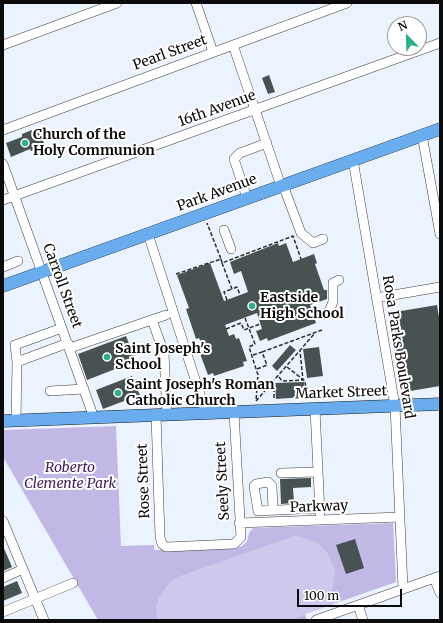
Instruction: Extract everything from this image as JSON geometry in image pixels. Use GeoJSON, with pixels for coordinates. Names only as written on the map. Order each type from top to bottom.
{"type":"FeatureCollection","features":[{"type":"Feature","properties":{"kind":"main road","name":"Park Avenue"},"geometry":{"type":"LineString","coordinates":[[3,286],[440,128]]}},
{"type":"Feature","properties":{"kind":"main road","name":"Market Street"},"geometry":{"type":"LineString","coordinates":[[3,422],[234,412],[311,405],[395,406],[440,404]]}},
{"type":"Feature","properties":{"kind":"street"},"geometry":{"type":"LineString","coordinates":[[3,45],[117,3]]}},
{"type":"Feature","properties":{"kind":"street"},"geometry":{"type":"LineString","coordinates":[[196,3],[213,52]]}},
{"type":"Feature","properties":{"kind":"street","name":"Pearl Street"},"geometry":{"type":"LineString","coordinates":[[3,130],[347,3]]}},
{"type":"Feature","properties":{"kind":"street","name":"16th Avenue"},"geometry":{"type":"LineString","coordinates":[[3,200],[440,43]]}},
{"type":"Feature","properties":{"kind":"street"},"geometry":{"type":"LineString","coordinates":[[233,45],[282,186],[301,233],[313,243],[323,239]]}},
{"type":"Feature","properties":{"kind":"street"},"geometry":{"type":"LineString","coordinates":[[422,135],[440,234]]}},
{"type":"Feature","properties":{"kind":"street"},"geometry":{"type":"LineString","coordinates":[[247,198],[234,162],[236,156],[267,143]]}},
{"type":"Feature","properties":{"kind":"street","name":"Rosa Parks Boulevard"},"geometry":{"type":"LineString","coordinates":[[353,160],[395,406],[403,588]]}},
{"type":"Feature","properties":{"kind":"street","name":"Carroll Street"},"geometry":{"type":"LineString","coordinates":[[3,164],[43,272],[94,418]]}},
{"type":"Feature","properties":{"kind":"street"},"geometry":{"type":"LineString","coordinates":[[224,230],[231,249]]}},
{"type":"Feature","properties":{"kind":"street"},"geometry":{"type":"LineString","coordinates":[[148,234],[206,413]]}},
{"type":"Feature","properties":{"kind":"street"},"geometry":{"type":"LineString","coordinates":[[3,266],[18,261]]}},
{"type":"Feature","properties":{"kind":"street"},"geometry":{"type":"LineString","coordinates":[[325,315],[329,311],[333,302],[333,283],[339,280]]}},
{"type":"Feature","properties":{"kind":"street"},"geometry":{"type":"LineString","coordinates":[[376,298],[440,287]]}},
{"type":"Feature","properties":{"kind":"street"},"geometry":{"type":"LineString","coordinates":[[17,362],[166,315]]}},
{"type":"Feature","properties":{"kind":"street","name":"Rose Street"},"geometry":{"type":"LineString","coordinates":[[152,320],[164,353],[161,415],[160,537],[164,546],[234,544]]}},
{"type":"Feature","properties":{"kind":"street"},"geometry":{"type":"LineString","coordinates":[[16,421],[17,362],[14,345],[62,328]]}},
{"type":"Feature","properties":{"kind":"street"},"geometry":{"type":"LineString","coordinates":[[50,391],[84,389]]}},
{"type":"Feature","properties":{"kind":"street"},"geometry":{"type":"LineString","coordinates":[[311,405],[318,472],[321,521]]}},
{"type":"Feature","properties":{"kind":"street","name":"Seely Street"},"geometry":{"type":"LineString","coordinates":[[234,412],[239,523],[241,537],[234,544]]}},
{"type":"Feature","properties":{"kind":"street"},"geometry":{"type":"LineString","coordinates":[[281,473],[318,472]]}},
{"type":"Feature","properties":{"kind":"street"},"geometry":{"type":"LineString","coordinates":[[273,510],[320,508]]}},
{"type":"Feature","properties":{"kind":"street","name":"Parkway"},"geometry":{"type":"LineString","coordinates":[[239,523],[400,518]]}},
{"type":"Feature","properties":{"kind":"street"},"geometry":{"type":"LineString","coordinates":[[4,526],[44,620]]}},
{"type":"Feature","properties":{"kind":"street"},"geometry":{"type":"LineString","coordinates":[[3,578],[23,569]]}},
{"type":"Feature","properties":{"kind":"street"},"geometry":{"type":"LineString","coordinates":[[317,619],[437,577],[440,593]]}},
{"type":"Feature","properties":{"kind":"street"},"geometry":{"type":"LineString","coordinates":[[3,612],[73,583]]}},
{"type":"Feature","properties":{"kind":"street"},"geometry":{"type":"LineString","coordinates":[[358,605],[363,620]]}},
{"type":"Feature","properties":{"kind":"path"},"geometry":{"type":"LineString","coordinates":[[206,221],[232,289]]}},
{"type":"Feature","properties":{"kind":"path"},"geometry":{"type":"LineString","coordinates":[[222,263],[293,236],[301,259]]}},
{"type":"Feature","properties":{"kind":"path"},"geometry":{"type":"LineString","coordinates":[[176,274],[221,258]]}},
{"type":"Feature","properties":{"kind":"path"},"geometry":{"type":"LineString","coordinates":[[227,300],[224,292],[237,287],[240,295]]}},
{"type":"Feature","properties":{"kind":"path"},"geometry":{"type":"LineString","coordinates":[[245,318],[255,344],[249,346],[258,375],[256,402],[315,333]]}},
{"type":"Feature","properties":{"kind":"path"},"geometry":{"type":"LineString","coordinates":[[226,329],[241,323],[244,330],[260,324]]}},
{"type":"Feature","properties":{"kind":"path"},"geometry":{"type":"LineString","coordinates":[[252,355],[322,330]]}},
{"type":"Feature","properties":{"kind":"path"},"geometry":{"type":"LineString","coordinates":[[300,351],[303,378],[305,380],[311,405]]}},
{"type":"Feature","properties":{"kind":"path"},"geometry":{"type":"LineString","coordinates":[[256,369],[267,365],[262,352]]}},
{"type":"Feature","properties":{"kind":"path"},"geometry":{"type":"LineString","coordinates":[[287,366],[303,378]]}},
{"type":"Feature","properties":{"kind":"path"},"geometry":{"type":"LineString","coordinates":[[279,376],[282,381],[303,380],[303,378]]}},
{"type":"Feature","properties":{"kind":"path"},"geometry":{"type":"LineString","coordinates":[[274,382],[274,398]]}},
{"type":"Feature","properties":{"kind":"green space","name":"Roberto Clemente Park"},"geometry":{"type":"Polygon","coordinates":[[[116,426],[121,546],[154,545],[154,550],[235,548],[242,546],[247,541],[249,533],[253,528],[393,523],[396,582],[305,614],[307,620],[98,620],[3,457],[3,430],[116,426]]]}},
{"type":"Feature","properties":{"kind":"shaded area"},"geometry":{"type":"Polygon","coordinates":[[[294,536],[316,542],[327,552],[335,570],[333,587],[328,598],[336,596],[338,602],[290,620],[157,620],[156,606],[160,595],[168,584],[177,577],[294,536]]]}},
{"type":"Feature","properties":{"kind":"building"},"geometry":{"type":"Polygon","coordinates":[[[269,75],[275,92],[268,94],[262,78],[269,75]]]}},
{"type":"Feature","properties":{"kind":"building","name":"Church of the Holy Communion"},"geometry":{"type":"Polygon","coordinates":[[[32,130],[33,133],[39,131],[44,143],[38,146],[39,148],[31,151],[30,149],[11,157],[6,143],[22,137],[22,134],[32,130]]]}},
{"type":"Feature","properties":{"kind":"building"},"geometry":{"type":"Polygon","coordinates":[[[278,243],[279,246],[286,243],[293,262],[314,254],[317,263],[315,264],[324,290],[327,290],[327,299],[310,305],[316,323],[268,341],[267,338],[260,341],[256,331],[262,329],[257,313],[225,325],[229,336],[234,334],[236,339],[239,338],[247,361],[243,362],[244,366],[214,376],[213,373],[208,375],[199,351],[204,350],[199,338],[196,339],[186,309],[189,308],[177,275],[210,263],[224,301],[248,292],[241,271],[234,274],[230,262],[278,243]]]}},
{"type":"Feature","properties":{"kind":"building"},"geometry":{"type":"Polygon","coordinates":[[[437,305],[440,323],[440,386],[404,392],[389,313],[437,305]]]}},
{"type":"Feature","properties":{"kind":"building","name":"Saint Joseph's School"},"geometry":{"type":"Polygon","coordinates":[[[126,336],[136,361],[87,380],[78,354],[126,336]]]}},
{"type":"Feature","properties":{"kind":"building"},"geometry":{"type":"Polygon","coordinates":[[[290,345],[296,350],[277,371],[272,366],[290,345]]]}},
{"type":"Feature","properties":{"kind":"building"},"geometry":{"type":"Polygon","coordinates":[[[319,347],[323,376],[307,378],[303,349],[319,347]]]}},
{"type":"Feature","properties":{"kind":"building","name":"Saint Joseph's Roman Catholic Church"},"geometry":{"type":"Polygon","coordinates":[[[132,376],[133,380],[137,379],[141,381],[143,385],[142,390],[138,391],[140,395],[103,409],[96,390],[132,376]]]}},
{"type":"Feature","properties":{"kind":"building"},"geometry":{"type":"Polygon","coordinates":[[[304,382],[305,397],[276,399],[275,383],[304,382]]]}},
{"type":"Feature","properties":{"kind":"building"},"geometry":{"type":"Polygon","coordinates":[[[311,478],[311,487],[293,488],[294,503],[281,504],[280,479],[311,478]]]}},
{"type":"Feature","properties":{"kind":"building"},"geometry":{"type":"Polygon","coordinates":[[[355,539],[364,568],[346,574],[336,545],[355,539]]]}},
{"type":"Feature","properties":{"kind":"building"},"geometry":{"type":"Polygon","coordinates":[[[3,546],[12,567],[3,571],[3,546]]]}},
{"type":"Feature","properties":{"kind":"building"},"geometry":{"type":"Polygon","coordinates":[[[17,581],[22,593],[3,601],[3,587],[17,581]]]}},
{"type":"Feature","properties":{"kind":"place","name":"Church of the Holy Communion"},"geometry":{"type":"Point","coordinates":[25,143]}},
{"type":"Feature","properties":{"kind":"place","name":"Eastside High School"},"geometry":{"type":"Point","coordinates":[252,306]}},
{"type":"Feature","properties":{"kind":"place","name":"Saint Joseph's School"},"geometry":{"type":"Point","coordinates":[107,357]}},
{"type":"Feature","properties":{"kind":"place","name":"Saint Joseph's Roman Catholic Church"},"geometry":{"type":"Point","coordinates":[118,393]}}]}
